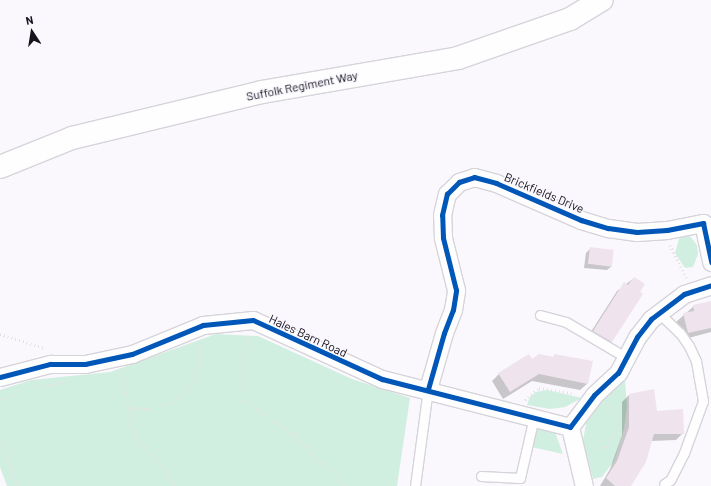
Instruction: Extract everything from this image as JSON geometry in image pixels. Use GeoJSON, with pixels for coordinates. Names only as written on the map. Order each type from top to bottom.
{"type":"FeatureCollection","features":[{"type":"Feature","properties":{"kind":"main road","name":"Suffolk Regiment Way"},"geometry":{"type":"LineString","coordinates":[[0,167],[72,138],[254,94],[458,58],[570,19],[602,0]]}},
{"type":"Feature","properties":{"kind":"street","name":"Brickfields Drive"},"geometry":{"type":"LineString","coordinates":[[428,389],[455,297],[456,290],[443,238],[442,215],[447,194],[459,182],[474,177],[496,183],[581,220],[608,228],[637,232],[667,230],[707,220],[711,262]]}},
{"type":"Feature","properties":{"kind":"street"},"geometry":{"type":"LineString","coordinates":[[584,486],[570,427],[594,395],[618,373],[637,337],[658,313],[684,294],[711,285]]}},
{"type":"Feature","properties":{"kind":"street","name":"Hales Barn Road"},"geometry":{"type":"LineString","coordinates":[[0,377],[50,364],[85,364],[120,357],[194,328],[220,322],[253,320],[367,373],[570,427]]}},
{"type":"Feature","properties":{"kind":"lane"},"geometry":{"type":"LineString","coordinates":[[658,313],[689,346],[696,361],[703,401],[684,454],[670,480],[664,484]]}},
{"type":"Feature","properties":{"kind":"lane"},"geometry":{"type":"LineString","coordinates":[[540,315],[566,322],[627,358]]}},
{"type":"Feature","properties":{"kind":"lane"},"geometry":{"type":"LineString","coordinates":[[415,486],[428,389]]}},
{"type":"Feature","properties":{"kind":"lane"},"geometry":{"type":"LineString","coordinates":[[481,476],[520,478],[534,417]]}},
{"type":"Feature","properties":{"kind":"path"},"geometry":{"type":"LineString","coordinates":[[667,230],[671,249],[694,291]]}},
{"type":"Feature","properties":{"kind":"path"},"geometry":{"type":"LineString","coordinates":[[253,320],[243,355],[242,399],[293,434],[345,486]]}},
{"type":"Feature","properties":{"kind":"path"},"geometry":{"type":"LineString","coordinates":[[128,408],[149,409],[166,405],[183,394],[194,378],[201,358],[194,328]]}},
{"type":"Feature","properties":{"kind":"path"},"geometry":{"type":"LineString","coordinates":[[0,334],[47,348],[64,364],[66,381],[21,391],[0,400]]}},
{"type":"Feature","properties":{"kind":"path"},"geometry":{"type":"LineString","coordinates":[[120,357],[132,426],[141,443],[166,471],[175,486]]}},
{"type":"Feature","properties":{"kind":"path"},"geometry":{"type":"LineString","coordinates":[[0,439],[18,486]]}},
{"type":"Feature","properties":{"kind":"green space"},"geometry":{"type":"Polygon","coordinates":[[[680,235],[689,235],[697,245],[698,254],[693,267],[685,268],[675,253],[680,235]]]}},
{"type":"Feature","properties":{"kind":"green space"},"geometry":{"type":"Polygon","coordinates":[[[216,334],[258,336],[352,379],[410,398],[397,486],[7,486],[0,467],[0,390],[31,380],[110,372],[216,334]]]}},
{"type":"Feature","properties":{"kind":"green space"},"geometry":{"type":"Polygon","coordinates":[[[625,379],[627,407],[624,429],[614,461],[602,477],[593,479],[583,440],[588,414],[596,403],[625,379]]]}},
{"type":"Feature","properties":{"kind":"green space"},"geometry":{"type":"Polygon","coordinates":[[[547,390],[582,398],[565,407],[550,409],[527,405],[530,397],[536,392],[547,390]]]}},
{"type":"Feature","properties":{"kind":"green space"},"geometry":{"type":"Polygon","coordinates":[[[536,427],[555,432],[563,454],[531,447],[536,427]]]}},
{"type":"Feature","properties":{"kind":"building"},"geometry":{"type":"Polygon","coordinates":[[[590,247],[614,250],[612,267],[588,264],[590,247]]]}},
{"type":"Feature","properties":{"kind":"building"},"geometry":{"type":"Polygon","coordinates":[[[634,277],[645,284],[640,292],[643,294],[612,342],[593,331],[624,282],[628,285],[634,277]]]}},
{"type":"Feature","properties":{"kind":"building"},"geometry":{"type":"Polygon","coordinates":[[[711,301],[711,328],[688,333],[683,313],[694,311],[693,305],[711,301]]]}},
{"type":"Feature","properties":{"kind":"building"},"geometry":{"type":"Polygon","coordinates":[[[529,354],[532,359],[539,354],[554,357],[554,354],[593,361],[588,384],[539,374],[510,392],[498,373],[529,354]]]}},
{"type":"Feature","properties":{"kind":"building"},"geometry":{"type":"Polygon","coordinates":[[[654,389],[657,411],[683,409],[684,434],[654,434],[646,462],[631,486],[615,486],[606,478],[617,461],[629,427],[629,394],[654,389]]]}},
{"type":"Feature","properties":{"kind":"cycle path"},"geometry":{"type":"LineString","coordinates":[[428,389],[444,333],[453,310],[456,290],[443,238],[442,215],[447,194],[459,182],[474,177],[496,183],[581,220],[608,228],[637,232],[667,230],[703,223],[711,262]]}},
{"type":"Feature","properties":{"kind":"cycle path"},"geometry":{"type":"LineString","coordinates":[[0,377],[50,364],[85,364],[132,354],[203,325],[253,320],[382,379],[570,427],[594,395],[618,373],[637,337],[651,319],[684,294],[711,285]]}}]}
